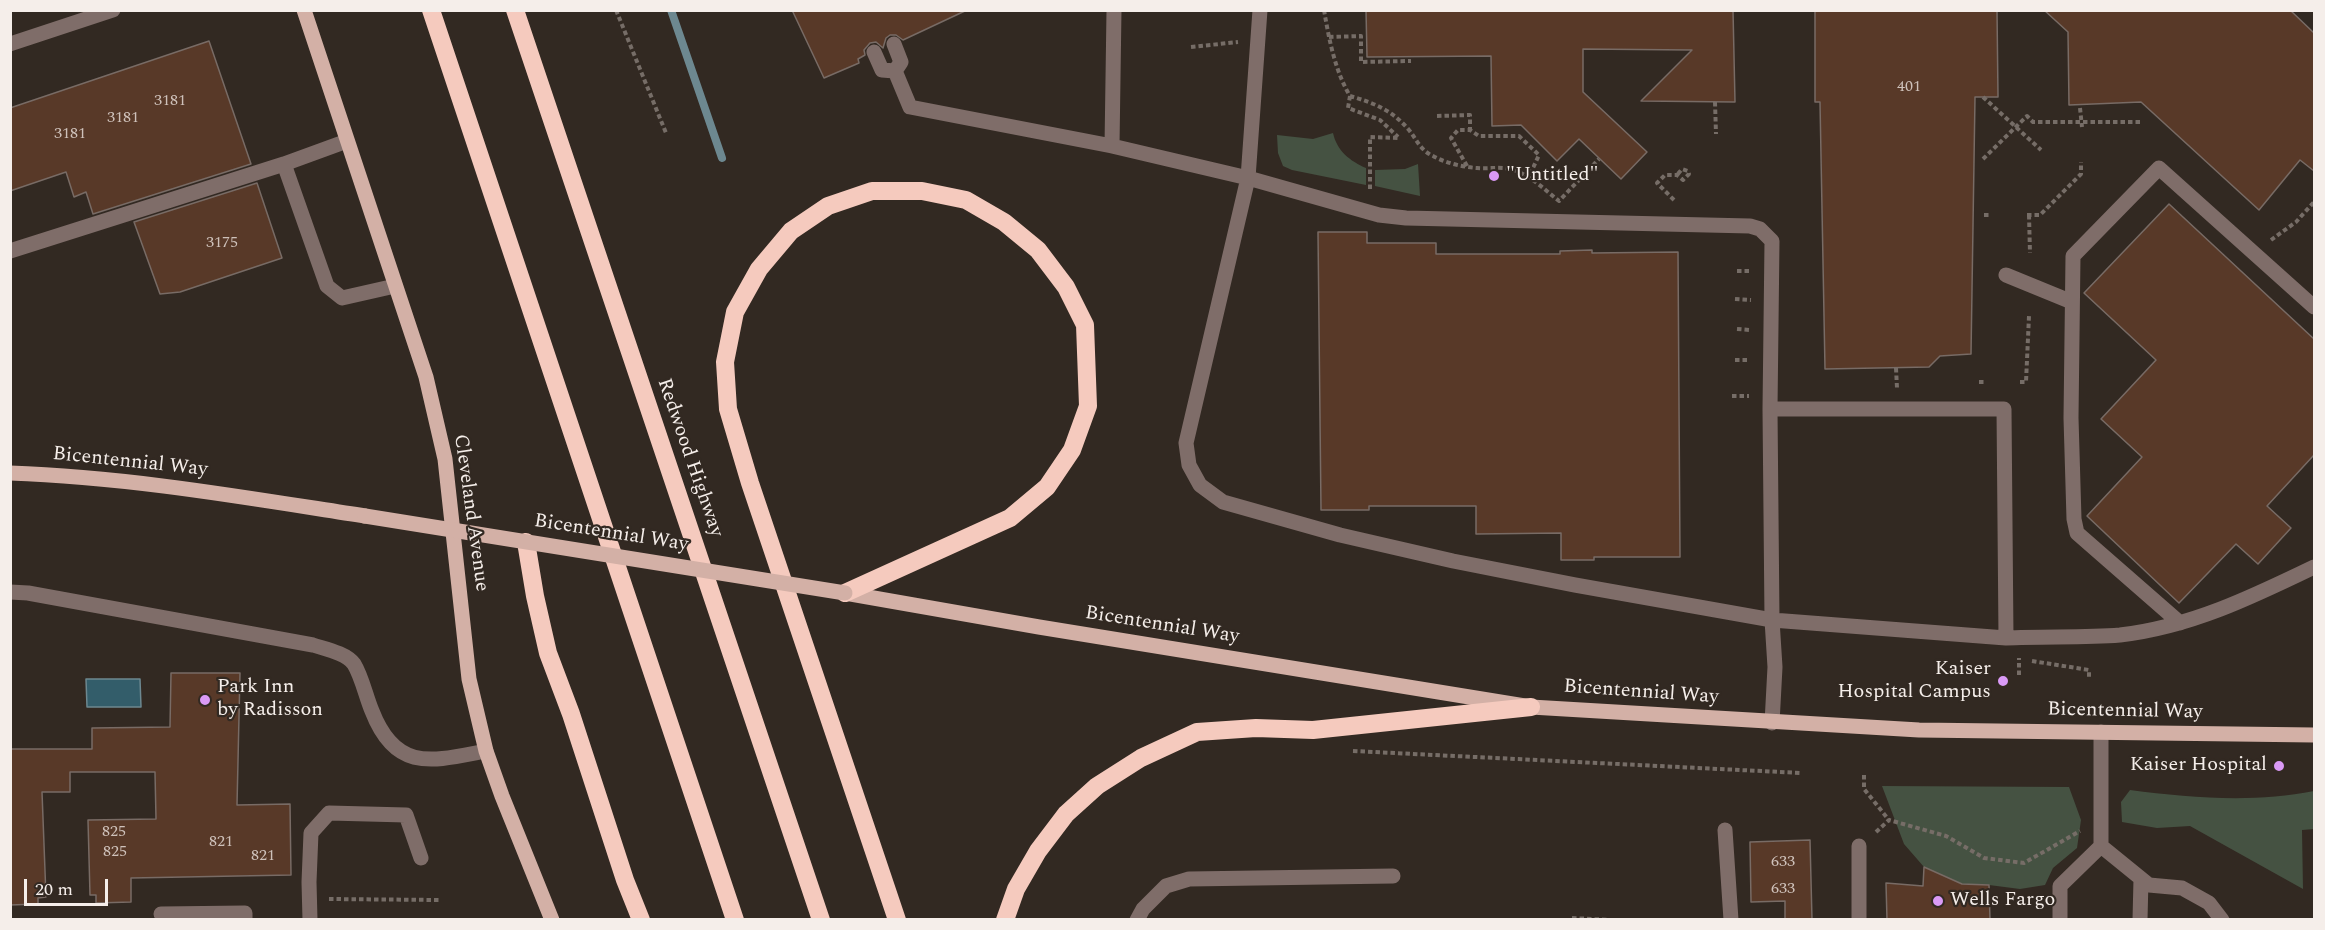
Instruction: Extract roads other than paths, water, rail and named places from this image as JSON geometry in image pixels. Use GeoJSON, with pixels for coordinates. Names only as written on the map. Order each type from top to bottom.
{"type":"FeatureCollection","features":[{"type":"Feature","properties":{"kind":"highway"},"geometry":{"type":"LineString","coordinates":[[431,10],[735,920]]}},
{"type":"Feature","properties":{"kind":"highway","name":"Redwood Highway"},"geometry":{"type":"LineString","coordinates":[[515,10],[821,920]]}},
{"type":"Feature","properties":{"kind":"highway"},"geometry":{"type":"LineString","coordinates":[[845,593],[1010,518],[1047,487],[1072,450],[1088,406],[1085,325],[1066,287],[1038,250],[1004,222],[966,200],[922,191],[872,191],[828,206],[791,231],[759,269],[735,312],[725,362],[728,409],[750,483],[897,920]]}},
{"type":"Feature","properties":{"kind":"highway"},"geometry":{"type":"LineString","coordinates":[[526,542],[548,653],[571,714],[625,880],[641,920]]}},
{"type":"Feature","properties":{"kind":"highway"},"geometry":{"type":"LineString","coordinates":[[1005,920],[1016,888],[1038,851],[1066,814],[1097,786],[1141,758],[1197,732],[1257,728],[1313,730],[1531,707]]}},
{"type":"Feature","properties":{"kind":"main road","name":"Cleveland Avenue"},"geometry":{"type":"LineString","coordinates":[[304,10],[426,377],[445,459],[470,679],[486,751],[552,920]]}},
{"type":"Feature","properties":{"kind":"main road","name":"Bicentennial Way"},"geometry":{"type":"LineString","coordinates":[[10,474],[45,475],[207,492],[365,516],[1531,707],[1919,730],[2314,735]]}},
{"type":"Feature","properties":{"kind":"lane"},"geometry":{"type":"LineString","coordinates":[[10,44],[113,10]]}},
{"type":"Feature","properties":{"kind":"lane"},"geometry":{"type":"LineString","coordinates":[[1112,146],[1114,10]]}},
{"type":"Feature","properties":{"kind":"lane"},"geometry":{"type":"LineString","coordinates":[[1260,10],[1248,178],[1186,443],[1190,465],[1200,485],[1223,502],[1340,535],[1453,561],[1772,620],[2006,638],[2121,634],[2180,623],[2224,609],[2314,567]]}},
{"type":"Feature","properties":{"kind":"lane"},"geometry":{"type":"LineString","coordinates":[[894,44],[901,62],[895,71]]}},
{"type":"Feature","properties":{"kind":"lane"},"geometry":{"type":"LineString","coordinates":[[874,52],[882,70],[895,71]]}},
{"type":"Feature","properties":{"kind":"lane"},"geometry":{"type":"LineString","coordinates":[[895,71],[910,107],[1112,146],[1248,178],[1379,215],[1406,218],[1750,226],[1760,229],[1772,242],[1770,409],[1772,620],[1775,667],[1772,723]]}},
{"type":"Feature","properties":{"kind":"lane"},"geometry":{"type":"LineString","coordinates":[[10,251],[284,164],[347,141]]}},
{"type":"Feature","properties":{"kind":"lane"},"geometry":{"type":"LineString","coordinates":[[284,164],[327,285],[342,298],[395,285]]}},
{"type":"Feature","properties":{"kind":"lane"},"geometry":{"type":"LineString","coordinates":[[2180,623],[2077,532],[2074,519],[2071,418],[2073,256],[2159,168],[2314,307]]}},
{"type":"Feature","properties":{"kind":"lane"},"geometry":{"type":"LineString","coordinates":[[2006,275],[2072,302]]}},
{"type":"Feature","properties":{"kind":"lane"},"geometry":{"type":"LineString","coordinates":[[1770,409],[2004,409],[2006,638]]}},
{"type":"Feature","properties":{"kind":"lane"},"geometry":{"type":"LineString","coordinates":[[10,592],[28,593],[313,645],[335,652],[353,663],[377,724],[397,750],[416,758],[437,760],[486,751]]}},
{"type":"Feature","properties":{"kind":"lane"},"geometry":{"type":"LineString","coordinates":[[2060,920],[2060,886],[2101,846],[2101,732]]}},
{"type":"Feature","properties":{"kind":"lane"},"geometry":{"type":"LineString","coordinates":[[310,920],[311,833],[329,813],[406,815],[421,858]]}},
{"type":"Feature","properties":{"kind":"lane"},"geometry":{"type":"LineString","coordinates":[[1725,830],[1731,920]]}},
{"type":"Feature","properties":{"kind":"lane"},"geometry":{"type":"LineString","coordinates":[[1859,846],[1859,920]]}},
{"type":"Feature","properties":{"kind":"lane"},"geometry":{"type":"LineString","coordinates":[[2101,846],[2149,885],[2182,888],[2209,903],[2222,920]]}},
{"type":"Feature","properties":{"kind":"lane"},"geometry":{"type":"LineString","coordinates":[[1137,920],[1143,909],[1166,886],[1189,879],[1393,876]]}},
{"type":"Feature","properties":{"kind":"lane"},"geometry":{"type":"LineString","coordinates":[[2140,920],[2141,879]]}},
{"type":"Feature","properties":{"kind":"lane"},"geometry":{"type":"LineString","coordinates":[[161,914],[245,913],[245,920]]}},
{"type":"Feature","properties":{"kind":"water"},"geometry":{"type":"Polygon","coordinates":[[[86,679],[140,679],[141,707],[87,707],[86,679]]]}},
{"type":"Feature","properties":{"kind":"waterway"},"geometry":{"type":"LineString","coordinates":[[671,10],[722,158]]}},
{"type":"Feature","properties":{"kind":"place","name":"\"Untitled\""},"geometry":{"type":"Point","coordinates":[1494,176]}},
{"type":"Feature","properties":{"kind":"place","name":"Kaiser Hospital Campus"},"geometry":{"type":"Point","coordinates":[2003,681]}},
{"type":"Feature","properties":{"kind":"place","name":"Park Inn by Radisson"},"geometry":{"type":"Point","coordinates":[205,700]}},
{"type":"Feature","properties":{"kind":"place","name":"Kaiser Hospital"},"geometry":{"type":"Point","coordinates":[2279,766]}},
{"type":"Feature","properties":{"kind":"place","name":"Wells Fargo"},"geometry":{"type":"Point","coordinates":[1938,901]}}]}
